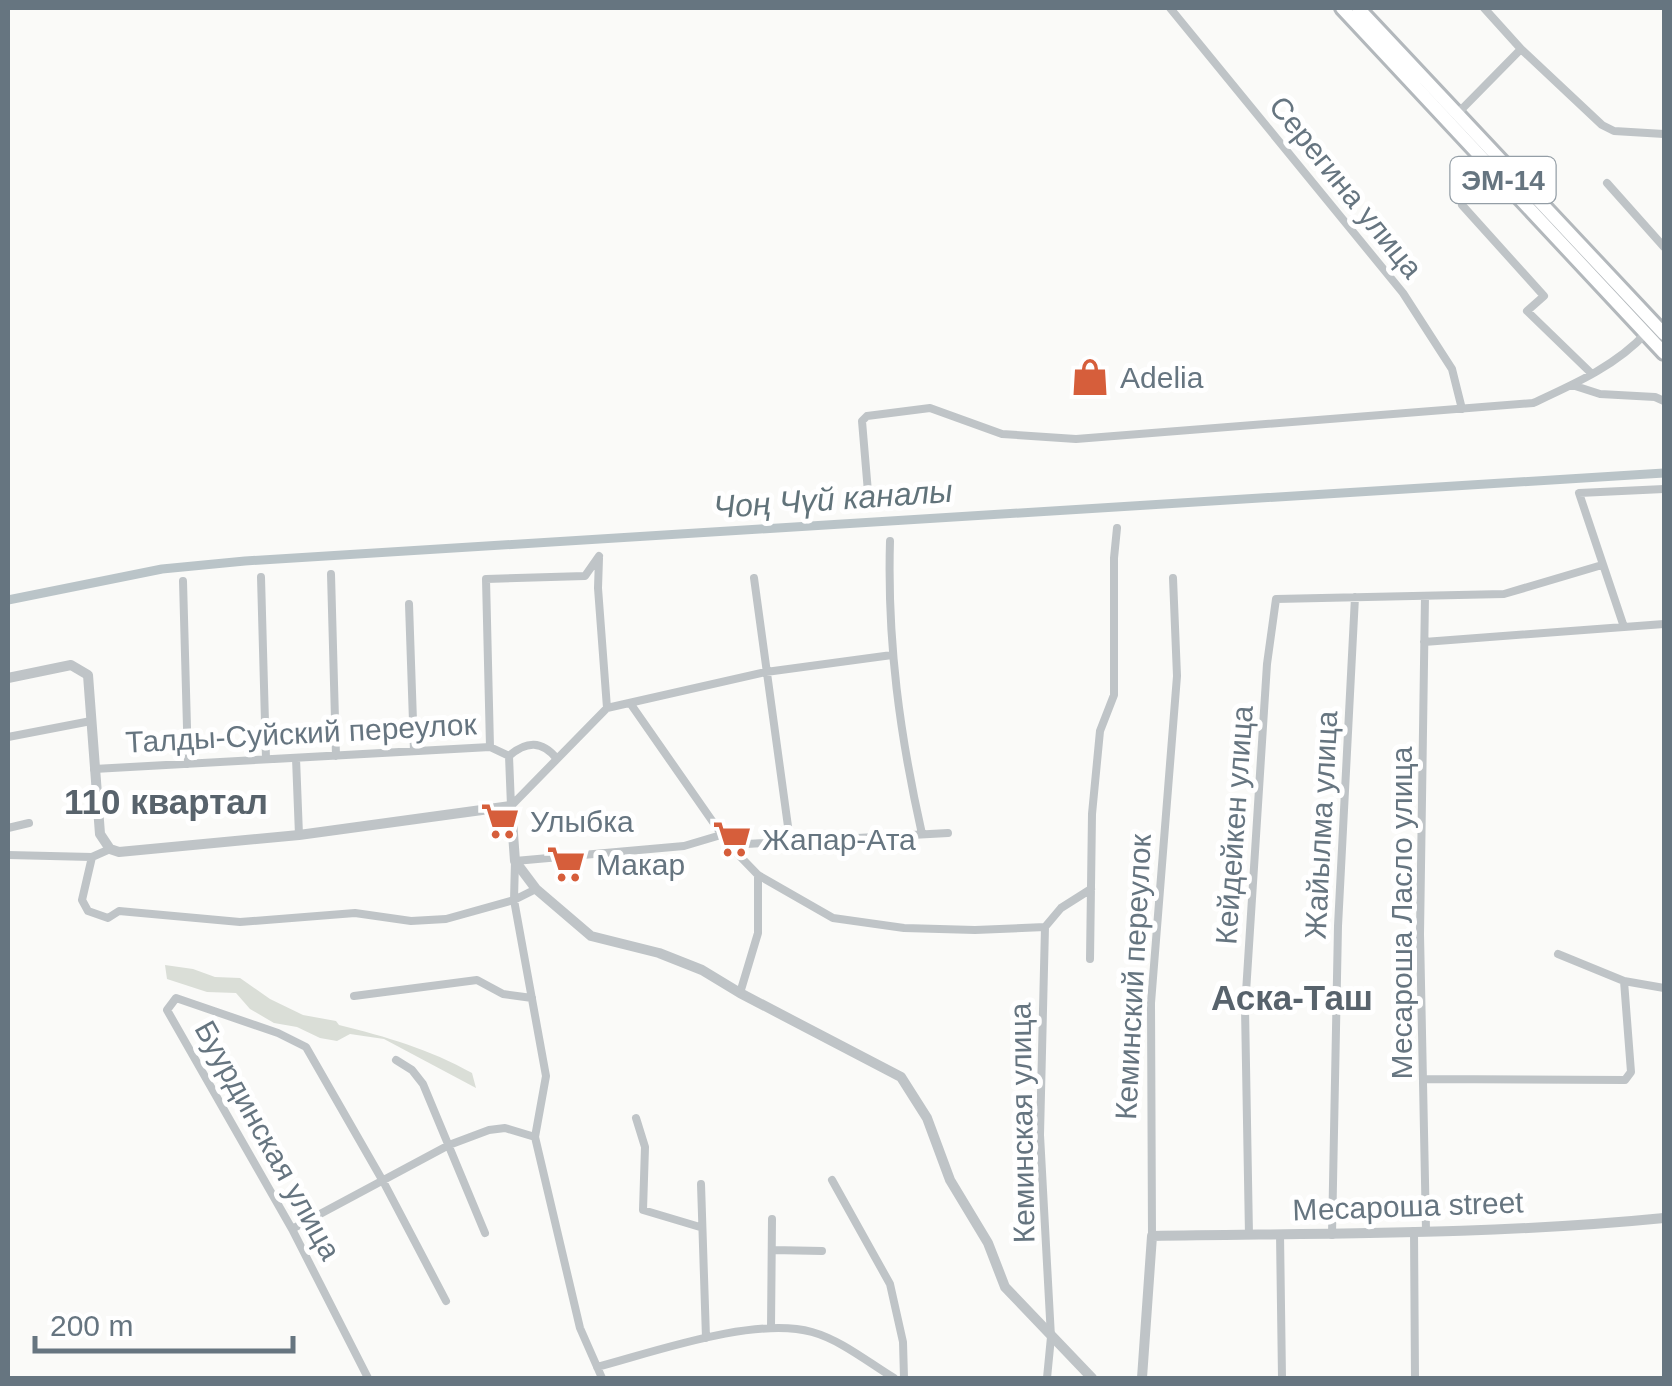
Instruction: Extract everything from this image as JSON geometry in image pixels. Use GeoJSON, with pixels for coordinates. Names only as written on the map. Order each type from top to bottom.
{"type":"FeatureCollection","features":[{"type":"Feature","properties":{"kind":"main road","name":"ЭМ-14"},"geometry":{"type":"LineString","coordinates":[[1342,8],[1664,353]]}},
{"type":"Feature","properties":{"kind":"main road","name":"ЭМ-14"},"geometry":{"type":"LineString","coordinates":[[1358,8],[1664,334]]}},
{"type":"Feature","properties":{"kind":"street","name":"Серегина улица"},"geometry":{"type":"LineString","coordinates":[[1170,8],[1403,293],[1452,369],[1462,409]]}},
{"type":"Feature","properties":{"kind":"street"},"geometry":{"type":"LineString","coordinates":[[1484,8],[1608,129],[1664,134]]}},
{"type":"Feature","properties":{"kind":"street"},"geometry":{"type":"LineString","coordinates":[[1458,113],[1521,48]]}},
{"type":"Feature","properties":{"kind":"street"},"geometry":{"type":"LineString","coordinates":[[1606,183],[1664,247]]}},
{"type":"Feature","properties":{"kind":"street"},"geometry":{"type":"LineString","coordinates":[[1462,205],[1544,296],[1526,311],[1592,374]]}},
{"type":"Feature","properties":{"kind":"street"},"geometry":{"type":"LineString","coordinates":[[868,492],[862,421],[867,416],[930,408],[1002,434],[1038,439],[1533,403],[1592,374],[1634,346],[1646,333]]}},
{"type":"Feature","properties":{"kind":"street"},"geometry":{"type":"LineString","coordinates":[[1572,385],[1600,394],[1654,397],[1664,402]]}},
{"type":"Feature","properties":{"kind":"street"},"geometry":{"type":"LineString","coordinates":[[1624,627],[1579,493],[1664,489]]}},
{"type":"Feature","properties":{"kind":"street"},"geometry":{"type":"LineString","coordinates":[[1090,959],[1092,814],[1100,731],[1114,695],[1117,528]]}},
{"type":"Feature","properties":{"kind":"street"},"geometry":{"type":"LineString","coordinates":[[890,541],[892,654],[902,746],[922,834]]}},
{"type":"Feature","properties":{"kind":"street"},"geometry":{"type":"LineString","coordinates":[[490,747],[486,579],[585,576],[599,556],[607,708]]}},
{"type":"Feature","properties":{"kind":"street"},"geometry":{"type":"LineString","coordinates":[[1355,597],[1504,594],[1602,565]]}},
{"type":"Feature","properties":{"kind":"street"},"geometry":{"type":"LineString","coordinates":[[331,574],[336,756]]}},
{"type":"Feature","properties":{"kind":"street"},"geometry":{"type":"LineString","coordinates":[[261,577],[266,760]]}},
{"type":"Feature","properties":{"kind":"street"},"geometry":{"type":"LineString","coordinates":[[754,578],[790,841]]}},
{"type":"Feature","properties":{"kind":"street","name":"Кеминский переулок"},"geometry":{"type":"LineString","coordinates":[[1142,1378],[1152,1236],[1151,1003],[1178,676],[1173,578]]}},
{"type":"Feature","properties":{"kind":"street"},"geometry":{"type":"LineString","coordinates":[[183,581],[188,764]]}},
{"type":"Feature","properties":{"kind":"street","name":"Месароша Ласло улица"},"geometry":{"type":"LineString","coordinates":[[1415,1378],[1423,1079],[1420,934],[1425,596]]}},
{"type":"Feature","properties":{"kind":"street","name":"Кейдейкен улица"},"geometry":{"type":"LineString","coordinates":[[1250,1234],[1245,1008],[1267,664],[1276,599],[1355,597]]}},
{"type":"Feature","properties":{"kind":"street","name":"Жайылма улица"},"geometry":{"type":"LineString","coordinates":[[1332,1234],[1338,926],[1355,597]]}},
{"type":"Feature","properties":{"kind":"street"},"geometry":{"type":"LineString","coordinates":[[409,604],[414,751]]}},
{"type":"Feature","properties":{"kind":"street"},"geometry":{"type":"LineString","coordinates":[[1424,642],[1664,624]]}},
{"type":"Feature","properties":{"kind":"street"},"geometry":{"type":"LineString","coordinates":[[8,678],[70,665],[88,675],[100,834],[110,849],[119,852],[299,835],[511,806],[607,708],[766,672],[892,654]]}},
{"type":"Feature","properties":{"kind":"street"},"geometry":{"type":"LineString","coordinates":[[630,702],[729,846],[758,875],[833,918],[904,928],[1045,927],[1061,908],[1091,890]]}},
{"type":"Feature","properties":{"kind":"street"},"geometry":{"type":"LineString","coordinates":[[8,737],[91,721]]}},
{"type":"Feature","properties":{"kind":"street"},"geometry":{"type":"LineString","coordinates":[[557,759],[549,749],[534,744],[521,746],[509,756],[516,861],[514,900],[546,1076],[535,1138],[580,1328],[602,1378]]}},
{"type":"Feature","properties":{"kind":"street","name":"Талды-Суйский переулок"},"geometry":{"type":"LineString","coordinates":[[94,769],[490,747],[509,756]]}},
{"type":"Feature","properties":{"kind":"street"},"geometry":{"type":"LineString","coordinates":[[296,758],[299,835]]}},
{"type":"Feature","properties":{"kind":"street"},"geometry":{"type":"LineString","coordinates":[[8,828],[29,824]]}},
{"type":"Feature","properties":{"kind":"street"},"geometry":{"type":"LineString","coordinates":[[729,846],[948,833]]}},
{"type":"Feature","properties":{"kind":"street"},"geometry":{"type":"LineString","coordinates":[[516,861],[684,846],[722,835]]}},
{"type":"Feature","properties":{"kind":"street"},"geometry":{"type":"LineString","coordinates":[[8,855],[92,857],[110,849]]}},
{"type":"Feature","properties":{"kind":"street"},"geometry":{"type":"LineString","coordinates":[[92,857],[82,900],[88,911],[108,918],[119,911],[240,922],[355,912],[411,921],[446,919],[536,890]]}},
{"type":"Feature","properties":{"kind":"street"},"geometry":{"type":"LineString","coordinates":[[516,861],[536,890],[592,936],[702,970],[901,1078],[928,1118],[950,1180],[988,1243],[1005,1286],[1092,1378]]}},
{"type":"Feature","properties":{"kind":"street"},"geometry":{"type":"LineString","coordinates":[[740,994],[758,933],[758,875]]}},
{"type":"Feature","properties":{"kind":"street","name":"Кеминская улица"},"geometry":{"type":"LineString","coordinates":[[1045,927],[1040,1135],[1051,1338],[1047,1378]]}},
{"type":"Feature","properties":{"kind":"street"},"geometry":{"type":"LineString","coordinates":[[1558,954],[1624,981],[1664,988]]}},
{"type":"Feature","properties":{"kind":"street"},"geometry":{"type":"LineString","coordinates":[[354,996],[477,980],[503,994],[532,998]]}},
{"type":"Feature","properties":{"kind":"street"},"geometry":{"type":"LineString","coordinates":[[1423,1079],[1626,1080],[1630,1072],[1624,981]]}},
{"type":"Feature","properties":{"kind":"street","name":"Буурдинская улица"},"geometry":{"type":"LineString","coordinates":[[368,1378],[292,1229],[167,1010],[176,998],[278,1033],[306,1047],[384,1183]]}},
{"type":"Feature","properties":{"kind":"street"},"geometry":{"type":"LineString","coordinates":[[396,1060],[412,1070],[422,1084],[485,1233]]}},
{"type":"Feature","properties":{"kind":"street"},"geometry":{"type":"LineString","coordinates":[[636,1118],[645,1147],[643,1210],[700,1227]]}},
{"type":"Feature","properties":{"kind":"street"},"geometry":{"type":"LineString","coordinates":[[292,1229],[450,1145],[490,1130],[505,1128],[535,1138]]}},
{"type":"Feature","properties":{"kind":"street"},"geometry":{"type":"LineString","coordinates":[[832,1180],[890,1284],[903,1342],[904,1378]]}},
{"type":"Feature","properties":{"kind":"street"},"geometry":{"type":"LineString","coordinates":[[384,1183],[446,1301]]}},
{"type":"Feature","properties":{"kind":"street"},"geometry":{"type":"LineString","coordinates":[[701,1184],[706,1338]]}},
{"type":"Feature","properties":{"kind":"street","name":"Месароша street"},"geometry":{"type":"LineString","coordinates":[[1152,1236],[1332,1234],[1587,1225],[1664,1218]]}},
{"type":"Feature","properties":{"kind":"street"},"geometry":{"type":"LineString","coordinates":[[770,1328],[772,1219]]}},
{"type":"Feature","properties":{"kind":"street"},"geometry":{"type":"LineString","coordinates":[[1280,1234],[1282,1378]]}},
{"type":"Feature","properties":{"kind":"street"},"geometry":{"type":"LineString","coordinates":[[772,1250],[822,1251]]}},
{"type":"Feature","properties":{"kind":"street"},"geometry":{"type":"LineString","coordinates":[[597,1368],[706,1338],[770,1328],[812,1332],[894,1378]]}},
{"type":"Feature","properties":{"kind":"shaded area"},"geometry":{"type":"Polygon","coordinates":[[[165,965],[215,977],[240,978],[303,1015],[336,1021],[424,1050],[472,1073],[476,1088],[384,1039],[350,1034],[337,1041],[274,1023],[250,1009],[236,993],[207,992],[167,979],[165,965]]]}},
{"type":"Feature","properties":{"kind":"waterway","name":"Чоң Чүй каналы"},"geometry":{"type":"LineString","coordinates":[[8,600],[162,569],[245,561],[1664,473]]}},
{"type":"Feature","properties":{"kind":"place","name":"Adelia"},"geometry":{"type":"Point","coordinates":[1090,377]}},
{"type":"Feature","properties":{"kind":"place","name":"Улыбка"},"geometry":{"type":"Point","coordinates":[500,821]}},
{"type":"Feature","properties":{"kind":"place","name":"Жапар-Ата"},"geometry":{"type":"Point","coordinates":[732,839]}},
{"type":"Feature","properties":{"kind":"place","name":"Макар"},"geometry":{"type":"Point","coordinates":[566,864]}},
{"type":"Feature","properties":{"kind":"district","name":"110 квартал"},"geometry":{"type":"Point","coordinates":[166,801]}},
{"type":"Feature","properties":{"kind":"district","name":"Аска-Таш"},"geometry":{"type":"Point","coordinates":[1292,997]}}]}
